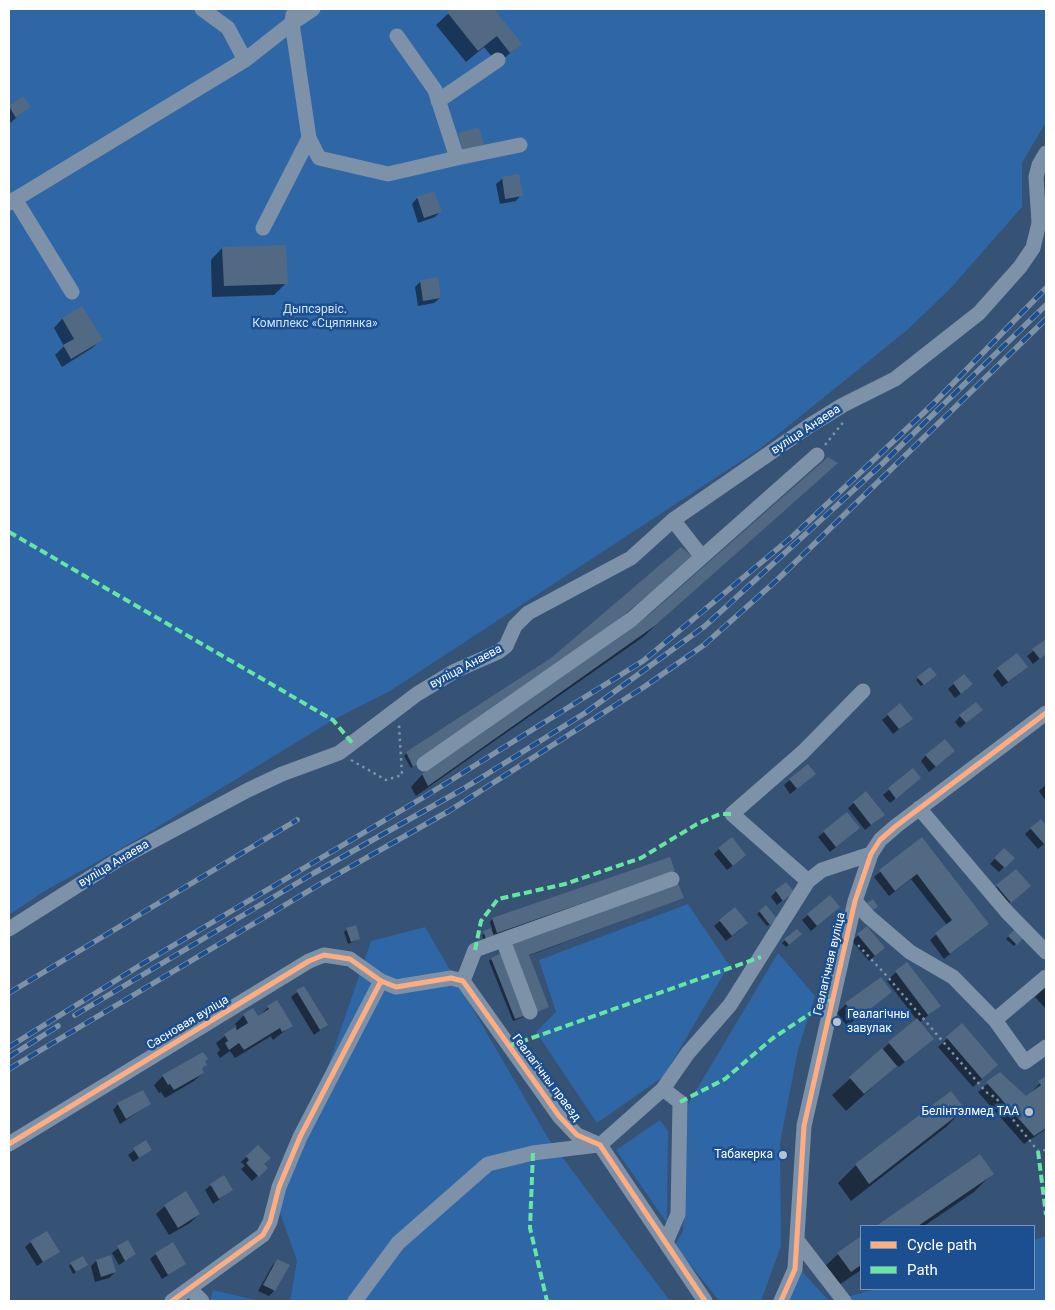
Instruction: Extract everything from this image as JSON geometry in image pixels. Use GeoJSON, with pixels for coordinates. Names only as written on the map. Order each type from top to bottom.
{"type":"FeatureCollection","features":[{"type":"Feature","properties":{"kind":"street"},"geometry":{"type":"LineString","coordinates":[[202,9],[228,28],[245,60]]}},
{"type":"Feature","properties":{"kind":"street"},"geometry":{"type":"LineString","coordinates":[[72,292],[12,201],[245,60],[293,16],[313,9]]}},
{"type":"Feature","properties":{"kind":"street"},"geometry":{"type":"LineString","coordinates":[[293,16],[309,138],[320,158],[388,174],[520,145]]}},
{"type":"Feature","properties":{"kind":"street"},"geometry":{"type":"LineString","coordinates":[[397,36],[435,90],[457,158]]}},
{"type":"Feature","properties":{"kind":"street"},"geometry":{"type":"LineString","coordinates":[[438,101],[498,60]]}},
{"type":"Feature","properties":{"kind":"street"},"geometry":{"type":"LineString","coordinates":[[263,228],[309,138]]}},
{"type":"Feature","properties":{"kind":"street","name":"вуліца Анаева"},"geometry":{"type":"LineString","coordinates":[[9,929],[121,858],[282,774],[339,753],[417,694],[450,674],[498,652],[506,646],[515,626],[528,613],[631,558],[672,520],[809,426],[895,379],[958,332],[994,298],[1034,248],[1039,223],[1036,177],[1039,165],[1046,153]]}},
{"type":"Feature","properties":{"kind":"street"},"geometry":{"type":"LineString","coordinates":[[424,764],[632,619],[817,455]]}},
{"type":"Feature","properties":{"kind":"street"},"geometry":{"type":"LineString","coordinates":[[672,520],[702,557]]}},
{"type":"Feature","properties":{"kind":"street"},"geometry":{"type":"LineString","coordinates":[[808,881],[732,814],[803,752],[863,691]]}},
{"type":"Feature","properties":{"kind":"street","name":"Геалагічная вуліца"},"geometry":{"type":"LineString","coordinates":[[781,1301],[795,1269],[804,1126],[855,901],[871,854],[880,840],[919,808],[1045,717]]}},
{"type":"Feature","properties":{"kind":"street"},"geometry":{"type":"LineString","coordinates":[[919,808],[1007,912],[1040,935],[1046,952]]}},
{"type":"Feature","properties":{"kind":"street"},"geometry":{"type":"LineString","coordinates":[[355,1301],[398,1243],[456,1190],[488,1164],[532,1153],[600,1145],[663,1089],[688,1054],[730,1005],[808,881],[822,870],[871,854]]}},
{"type":"Feature","properties":{"kind":"street"},"geometry":{"type":"LineString","coordinates":[[462,981],[475,950],[672,879]]}},
{"type":"Feature","properties":{"kind":"street"},"geometry":{"type":"LineString","coordinates":[[855,901],[868,916],[910,952],[953,977],[995,1020],[1025,1062],[1046,1047]]}},
{"type":"Feature","properties":{"kind":"street"},"geometry":{"type":"LineString","coordinates":[[503,940],[530,1012]]}},
{"type":"Feature","properties":{"kind":"street","name":"Сасновая вуліца"},"geometry":{"type":"LineString","coordinates":[[9,1144],[309,961],[324,955],[350,959],[381,982],[396,987],[451,978],[462,981]]}},
{"type":"Feature","properties":{"kind":"street"},"geometry":{"type":"LineString","coordinates":[[995,1020],[1046,977]]}},
{"type":"Feature","properties":{"kind":"street","name":"Геалагічны праезд"},"geometry":{"type":"LineString","coordinates":[[462,981],[559,1116],[577,1135],[600,1145]]}},
{"type":"Feature","properties":{"kind":"street"},"geometry":{"type":"LineString","coordinates":[[172,1301],[263,1235],[270,1222],[279,1187],[300,1137],[381,982]]}},
{"type":"Feature","properties":{"kind":"street"},"geometry":{"type":"LineString","coordinates":[[663,1089],[680,1102],[678,1214],[666,1242]]}},
{"type":"Feature","properties":{"kind":"street"},"geometry":{"type":"LineString","coordinates":[[600,1145],[705,1301]]}},
{"type":"Feature","properties":{"kind":"street"},"geometry":{"type":"LineString","coordinates":[[797,1240],[844,1301]]}},
{"type":"Feature","properties":{"kind":"street"},"geometry":{"type":"LineString","coordinates":[[190,1289],[202,1301]]}},
{"type":"Feature","properties":{"kind":"path"},"geometry":{"type":"LineString","coordinates":[[817,455],[848,417]]}},
{"type":"Feature","properties":{"kind":"path"},"geometry":{"type":"LineString","coordinates":[[339,753],[386,780],[402,775],[398,710]]}},
{"type":"Feature","properties":{"kind":"path"},"geometry":{"type":"LineString","coordinates":[[853,941],[886,974],[986,1092],[996,1098],[1038,1150],[1046,1150]]}},
{"type":"Feature","properties":{"kind":"green space","name":"Дыпсэрвіс. Комплекс «Сцяпянка»"},"geometry":{"type":"Polygon","coordinates":[[[9,9],[1046,9],[1046,122],[1022,163],[1022,207],[949,290],[906,331],[761,448],[390,691],[333,720],[138,839],[43,892],[9,915],[9,9]]]}},
{"type":"Feature","properties":{"kind":"green space"},"geometry":{"type":"Polygon","coordinates":[[[688,904],[729,965],[664,1076],[597,1123],[536,1032],[556,1012],[539,960],[688,904]]]}},
{"type":"Feature","properties":{"kind":"green space"},"geometry":{"type":"Polygon","coordinates":[[[425,927],[548,1138],[670,1301],[290,1301],[297,1261],[279,1210],[371,941],[425,927]]]}},
{"type":"Feature","properties":{"kind":"green space"},"geometry":{"type":"Polygon","coordinates":[[[778,953],[815,996],[798,1050],[780,1143],[781,1246],[761,1301],[719,1301],[675,1245],[683,1231],[688,1104],[778,953]]]}},
{"type":"Feature","properties":{"kind":"green space"},"geometry":{"type":"Polygon","coordinates":[[[660,1120],[668,1131],[667,1223],[616,1150],[660,1120]]]}},
{"type":"Feature","properties":{"kind":"green space"},"geometry":{"type":"Polygon","coordinates":[[[1046,1236],[1046,1301],[834,1301],[872,1290],[1035,1290],[1035,1240],[1046,1236]]]}},
{"type":"Feature","properties":{"kind":"green space"},"geometry":{"type":"Polygon","coordinates":[[[790,1258],[829,1301],[778,1301],[790,1258]]]}},
{"type":"Feature","properties":{"kind":"green space"},"geometry":{"type":"Polygon","coordinates":[[[213,1290],[259,1301],[210,1301],[213,1290]]]}},
{"type":"Feature","properties":{"kind":"building"},"geometry":{"type":"Polygon","coordinates":[[[451,9],[494,9],[522,44],[510,53],[497,36],[478,51],[447,12],[451,9]]]}},
{"type":"Feature","properties":{"kind":"building"},"geometry":{"type":"Polygon","coordinates":[[[23,96],[31,107],[16,118],[9,106],[23,96]]]}},
{"type":"Feature","properties":{"kind":"building"},"geometry":{"type":"Polygon","coordinates":[[[479,127],[484,145],[463,151],[458,133],[479,127]]]}},
{"type":"Feature","properties":{"kind":"building"},"geometry":{"type":"Polygon","coordinates":[[[519,174],[523,196],[505,199],[502,177],[519,174]]]}},
{"type":"Feature","properties":{"kind":"building"},"geometry":{"type":"Polygon","coordinates":[[[434,191],[442,212],[424,218],[417,197],[434,191]]]}},
{"type":"Feature","properties":{"kind":"building"},"geometry":{"type":"Polygon","coordinates":[[[286,245],[288,284],[224,286],[222,247],[286,245]]]}},
{"type":"Feature","properties":{"kind":"building"},"geometry":{"type":"Polygon","coordinates":[[[438,277],[441,298],[423,301],[420,280],[438,277]]]}},
{"type":"Feature","properties":{"kind":"building"},"geometry":{"type":"Polygon","coordinates":[[[82,306],[103,340],[71,359],[63,345],[74,339],[62,318],[82,306]]]}},
{"type":"Feature","properties":{"kind":"building"},"geometry":{"type":"Polygon","coordinates":[[[828,457],[838,463],[656,625],[428,786],[422,774],[650,614],[828,457]]]}},
{"type":"Feature","properties":{"kind":"building"},"geometry":{"type":"Polygon","coordinates":[[[681,547],[694,558],[558,668],[413,767],[406,752],[551,658],[681,547]]]}},
{"type":"Feature","properties":{"kind":"building"},"geometry":{"type":"Polygon","coordinates":[[[1046,639],[1046,654],[1040,659],[1032,649],[1046,639]]]}},
{"type":"Feature","properties":{"kind":"building"},"geometry":{"type":"Polygon","coordinates":[[[1017,653],[1028,667],[1008,682],[997,668],[1017,653]]]}},
{"type":"Feature","properties":{"kind":"building"},"geometry":{"type":"Polygon","coordinates":[[[930,667],[937,675],[924,685],[917,677],[930,667]]]}},
{"type":"Feature","properties":{"kind":"building"},"geometry":{"type":"Polygon","coordinates":[[[964,674],[973,684],[961,694],[953,683],[964,674]]]}},
{"type":"Feature","properties":{"kind":"building"},"geometry":{"type":"Polygon","coordinates":[[[976,702],[983,710],[966,723],[959,715],[976,702]]]}},
{"type":"Feature","properties":{"kind":"building"},"geometry":{"type":"Polygon","coordinates":[[[900,703],[913,719],[899,729],[887,714],[900,703]]]}},
{"type":"Feature","properties":{"kind":"building"},"geometry":{"type":"Polygon","coordinates":[[[945,739],[955,751],[936,767],[925,755],[945,739]]]}},
{"type":"Feature","properties":{"kind":"building"},"geometry":{"type":"Polygon","coordinates":[[[808,764],[816,774],[797,789],[789,779],[808,764]]]}},
{"type":"Feature","properties":{"kind":"building"},"geometry":{"type":"Polygon","coordinates":[[[913,768],[921,778],[896,799],[888,788],[913,768]]]}},
{"type":"Feature","properties":{"kind":"building"},"geometry":{"type":"Polygon","coordinates":[[[866,791],[885,815],[871,825],[853,802],[866,791]]]}},
{"type":"Feature","properties":{"kind":"building"},"geometry":{"type":"Polygon","coordinates":[[[847,812],[860,828],[836,847],[823,831],[847,812]]]}},
{"type":"Feature","properties":{"kind":"building"},"geometry":{"type":"Polygon","coordinates":[[[1041,819],[1046,825],[1046,842],[1044,844],[1030,828],[1041,819]]]}},
{"type":"Feature","properties":{"kind":"building"},"geometry":{"type":"Polygon","coordinates":[[[732,837],[746,855],[733,866],[718,848],[732,837]]]}},
{"type":"Feature","properties":{"kind":"building"},"geometry":{"type":"Polygon","coordinates":[[[922,837],[989,924],[950,954],[935,933],[952,920],[917,874],[895,891],[879,870],[922,837]]]}},
{"type":"Feature","properties":{"kind":"building"},"geometry":{"type":"Polygon","coordinates":[[[1004,848],[1015,858],[1005,868],[994,858],[1004,848]]]}},
{"type":"Feature","properties":{"kind":"building"},"geometry":{"type":"Polygon","coordinates":[[[670,857],[675,871],[497,933],[492,918],[670,857]]]}},
{"type":"Feature","properties":{"kind":"building"},"geometry":{"type":"Polygon","coordinates":[[[1016,869],[1031,886],[1011,903],[996,885],[1016,869]]]}},
{"type":"Feature","properties":{"kind":"building"},"geometry":{"type":"Polygon","coordinates":[[[786,882],[794,892],[783,901],[775,890],[786,882]]]}},
{"type":"Feature","properties":{"kind":"building"},"geometry":{"type":"Polygon","coordinates":[[[678,883],[684,898],[529,955],[549,1007],[537,1012],[512,944],[678,883]]]}},
{"type":"Feature","properties":{"kind":"building"},"geometry":{"type":"Polygon","coordinates":[[[830,895],[840,907],[817,926],[807,914],[830,895]]]}},
{"type":"Feature","properties":{"kind":"building"},"geometry":{"type":"Polygon","coordinates":[[[873,899],[878,907],[871,911],[867,903],[873,899]]]}},
{"type":"Feature","properties":{"kind":"building"},"geometry":{"type":"Polygon","coordinates":[[[766,905],[777,919],[770,925],[759,911],[766,905]]]}},
{"type":"Feature","properties":{"kind":"building"},"geometry":{"type":"Polygon","coordinates":[[[735,907],[748,923],[732,936],[719,920],[735,907]]]}},
{"type":"Feature","properties":{"kind":"building"},"geometry":{"type":"Polygon","coordinates":[[[356,925],[360,939],[351,942],[346,928],[356,925]]]}},
{"type":"Feature","properties":{"kind":"building"},"geometry":{"type":"Polygon","coordinates":[[[867,926],[885,948],[875,956],[857,934],[867,926]]]}},
{"type":"Feature","properties":{"kind":"building"},"geometry":{"type":"Polygon","coordinates":[[[491,928],[494,936],[486,939],[483,931],[491,928]]]}},
{"type":"Feature","properties":{"kind":"building"},"geometry":{"type":"Polygon","coordinates":[[[797,929],[802,934],[789,945],[784,939],[797,929]]]}},
{"type":"Feature","properties":{"kind":"building"},"geometry":{"type":"Polygon","coordinates":[[[1015,929],[1024,937],[1017,945],[1008,936],[1015,929]]]}},
{"type":"Feature","properties":{"kind":"building"},"geometry":{"type":"Polygon","coordinates":[[[502,953],[527,1015],[515,1019],[491,958],[502,953]]]}},
{"type":"Feature","properties":{"kind":"building"},"geometry":{"type":"Polygon","coordinates":[[[907,962],[941,1006],[928,1015],[895,971],[907,962]]]}},
{"type":"Feature","properties":{"kind":"building"},"geometry":{"type":"Polygon","coordinates":[[[881,977],[892,992],[857,1019],[845,1003],[881,977]]]}},
{"type":"Feature","properties":{"kind":"building"},"geometry":{"type":"Polygon","coordinates":[[[304,986],[328,1025],[320,1030],[296,990],[304,986]]]}},
{"type":"Feature","properties":{"kind":"building"},"geometry":{"type":"Polygon","coordinates":[[[277,1000],[293,1026],[282,1032],[280,1028],[244,1050],[239,1043],[229,1050],[225,1043],[228,1041],[224,1034],[235,1027],[237,1030],[248,1023],[243,1014],[253,1008],[258,1016],[269,1009],[267,1006],[277,1000]]]}},
{"type":"Feature","properties":{"kind":"building"},"geometry":{"type":"Polygon","coordinates":[[[917,1018],[934,1039],[905,1062],[888,1042],[917,1018]]]}},
{"type":"Feature","properties":{"kind":"building"},"geometry":{"type":"Polygon","coordinates":[[[962,1023],[998,1065],[982,1079],[946,1037],[962,1023]]]}},
{"type":"Feature","properties":{"kind":"building"},"geometry":{"type":"Polygon","coordinates":[[[882,1048],[897,1066],[864,1094],[849,1077],[882,1048]]]}},
{"type":"Feature","properties":{"kind":"building"},"geometry":{"type":"Polygon","coordinates":[[[203,1052],[208,1059],[205,1061],[207,1065],[202,1068],[204,1073],[174,1090],[170,1084],[168,1085],[162,1075],[203,1052]]]}},
{"type":"Feature","properties":{"kind":"building","name":"Белінтэлмед ТАА"},"geometry":{"type":"Polygon","coordinates":[[[1000,1072],[1026,1096],[1041,1085],[1038,1081],[1046,1076],[1046,1128],[1034,1136],[986,1082],[1000,1072]]]}},
{"type":"Feature","properties":{"kind":"building"},"geometry":{"type":"Polygon","coordinates":[[[143,1090],[151,1104],[126,1119],[117,1103],[143,1090]]]}},
{"type":"Feature","properties":{"kind":"building"},"geometry":{"type":"Polygon","coordinates":[[[951,1091],[965,1109],[869,1184],[855,1164],[951,1091]]]}},
{"type":"Feature","properties":{"kind":"building"},"geometry":{"type":"Polygon","coordinates":[[[146,1140],[152,1150],[139,1158],[133,1148],[146,1140]]]}},
{"type":"Feature","properties":{"kind":"building"},"geometry":{"type":"Polygon","coordinates":[[[258,1145],[271,1158],[264,1164],[268,1168],[259,1177],[246,1163],[249,1160],[246,1156],[258,1145]]]}},
{"type":"Feature","properties":{"kind":"building"},"geometry":{"type":"Polygon","coordinates":[[[980,1154],[994,1174],[919,1225],[877,1225],[980,1154]]]}},
{"type":"Feature","properties":{"kind":"building"},"geometry":{"type":"Polygon","coordinates":[[[224,1175],[233,1190],[219,1199],[210,1184],[224,1175]]]}},
{"type":"Feature","properties":{"kind":"building"},"geometry":{"type":"Polygon","coordinates":[[[186,1191],[200,1214],[178,1228],[164,1205],[186,1191]]]}},
{"type":"Feature","properties":{"kind":"building"},"geometry":{"type":"Polygon","coordinates":[[[47,1231],[60,1252],[43,1262],[30,1241],[47,1231]]]}},
{"type":"Feature","properties":{"kind":"building"},"geometry":{"type":"Polygon","coordinates":[[[860,1237],[860,1266],[851,1272],[837,1253],[860,1237]]]}},
{"type":"Feature","properties":{"kind":"building"},"geometry":{"type":"Polygon","coordinates":[[[128,1240],[136,1254],[125,1261],[117,1246],[128,1240]]]}},
{"type":"Feature","properties":{"kind":"building"},"geometry":{"type":"Polygon","coordinates":[[[173,1242],[186,1264],[168,1275],[155,1253],[173,1242]]]}},
{"type":"Feature","properties":{"kind":"building"},"geometry":{"type":"Polygon","coordinates":[[[111,1255],[116,1272],[101,1277],[96,1260],[111,1255]]]}},
{"type":"Feature","properties":{"kind":"building"},"geometry":{"type":"Polygon","coordinates":[[[83,1256],[88,1265],[76,1272],[70,1263],[83,1256]]]}},
{"type":"Feature","properties":{"kind":"building"},"geometry":{"type":"Polygon","coordinates":[[[277,1259],[290,1265],[275,1291],[263,1285],[277,1259]]]}},
{"type":"Feature","properties":{"kind":"railway"},"geometry":{"type":"LineString","coordinates":[[9,1047],[147,961],[424,797],[643,661],[793,536],[934,403],[1046,288]]}},
{"type":"Feature","properties":{"kind":"railway"},"geometry":{"type":"LineString","coordinates":[[75,1015],[314,873],[463,789],[585,713],[705,626],[881,465],[1046,305]]}},
{"type":"Feature","properties":{"kind":"railway"},"geometry":{"type":"LineString","coordinates":[[9,1069],[322,883],[449,811],[644,687],[704,645],[777,580],[1046,319]]}},
{"type":"Feature","properties":{"kind":"railway"},"geometry":{"type":"LineString","coordinates":[[9,993],[297,820]]}},
{"type":"Feature","properties":{"kind":"railway"},"geometry":{"type":"LineString","coordinates":[[9,1057],[58,1026]]}},
{"type":"Feature","properties":{"kind":"marked path"},"geometry":{"type":"LineString","coordinates":[[9,532],[333,720],[353,744]]}},
{"type":"Feature","properties":{"kind":"marked path"},"geometry":{"type":"LineString","coordinates":[[475,950],[481,921],[498,899],[565,884],[641,858],[697,824],[720,814],[732,814]]}},
{"type":"Feature","properties":{"kind":"marked path"},"geometry":{"type":"LineString","coordinates":[[509,1046],[761,957]]}},
{"type":"Feature","properties":{"kind":"marked path"},"geometry":{"type":"LineString","coordinates":[[680,1102],[725,1079],[773,1038],[831,1000]]}},
{"type":"Feature","properties":{"kind":"marked path"},"geometry":{"type":"LineString","coordinates":[[1038,1151],[1046,1215]]}},
{"type":"Feature","properties":{"kind":"marked path"},"geometry":{"type":"LineString","coordinates":[[533,1153],[530,1228],[547,1301]]}},
{"type":"Feature","properties":{"kind":"cycle path"},"geometry":{"type":"LineString","coordinates":[[781,1301],[795,1269],[804,1126],[855,901],[871,854],[880,840],[896,826],[1046,713]]}},
{"type":"Feature","properties":{"kind":"cycle path"},"geometry":{"type":"LineString","coordinates":[[9,1144],[309,961],[324,955],[350,959],[381,981],[396,987],[451,978],[463,981],[559,1116],[577,1135],[600,1145],[705,1301]]}},
{"type":"Feature","properties":{"kind":"cycle path"},"geometry":{"type":"LineString","coordinates":[[172,1301],[263,1235],[270,1222],[279,1187],[300,1137],[381,981]]}},
{"type":"Feature","properties":{"kind":"place","name":"Геалагічны завулак"},"geometry":{"type":"Point","coordinates":[837,1022]}},
{"type":"Feature","properties":{"kind":"place","name":"Белінтэлмед ТАА"},"geometry":{"type":"Point","coordinates":[1029,1112]}},
{"type":"Feature","properties":{"kind":"place","name":"Табакерка"},"geometry":{"type":"Point","coordinates":[783,1155]}}]}
